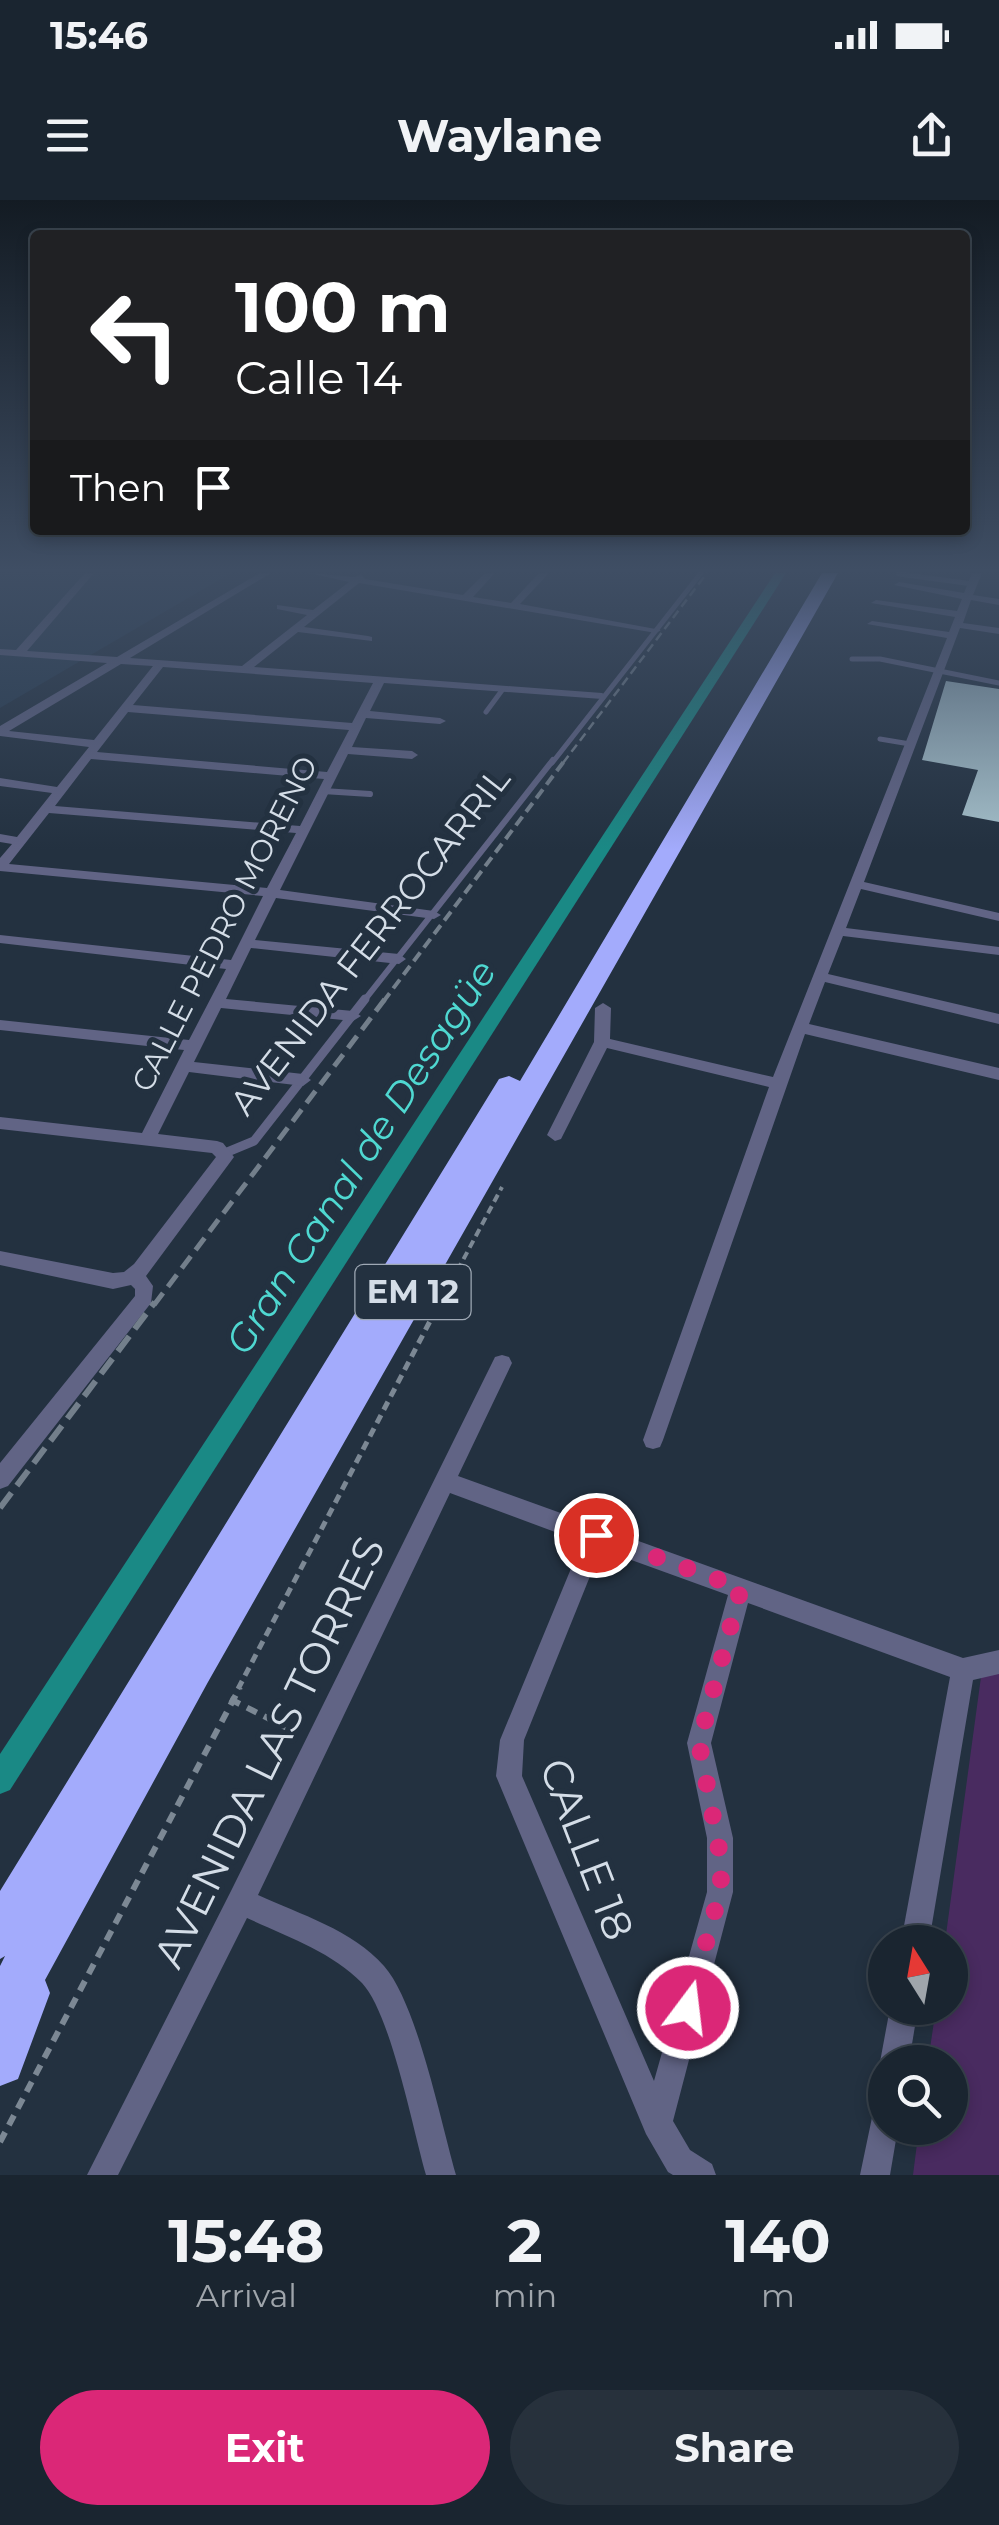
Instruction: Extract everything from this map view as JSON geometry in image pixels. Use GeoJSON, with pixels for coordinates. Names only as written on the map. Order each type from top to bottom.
{"type":"FeatureCollection","features":[{"type":"Feature","properties":{"kind":"highway","name":"EM 12"},"geometry":{"type":"LineString","coordinates":[[0,1935],[761,665]]}},
{"type":"Feature","properties":{"kind":"highway","name":"EM 12"},"geometry":{"type":"LineString","coordinates":[[0,2013],[194,1668],[776,665]]}},
{"type":"Feature","properties":{"kind":"highway"},"geometry":{"type":"LineString","coordinates":[[0,2060],[51,1926]]}},
{"type":"Feature","properties":{"kind":"street"},"geometry":{"type":"LineString","coordinates":[[0,732],[109,665]]}},
{"type":"Feature","properties":{"kind":"street"},"geometry":{"type":"LineString","coordinates":[[0,867],[159,665]]}},
{"type":"Feature","properties":{"kind":"street"},"geometry":{"type":"LineString","coordinates":[[176,665],[602,696]]}},
{"type":"Feature","properties":{"kind":"street"},"geometry":{"type":"LineString","coordinates":[[244,670],[250,665]]}},
{"type":"Feature","properties":{"kind":"street"},"geometry":{"type":"LineString","coordinates":[[653,1440],[778,1084],[940,665]]}},
{"type":"Feature","properties":{"kind":"street","name":"CALLE PEDRO MORENO"},"geometry":{"type":"LineString","coordinates":[[147,1139],[380,680]]}},
{"type":"Feature","properties":{"kind":"street"},"geometry":{"type":"LineString","coordinates":[[126,708],[440,721]]}},
{"type":"Feature","properties":{"kind":"street"},"geometry":{"type":"LineString","coordinates":[[0,732],[93,750],[331,776]]}},
{"type":"Feature","properties":{"kind":"street"},"geometry":{"type":"LineString","coordinates":[[343,750],[412,755]]}},
{"type":"Feature","properties":{"kind":"street"},"geometry":{"type":"LineString","coordinates":[[0,782],[61,790]]}},
{"type":"Feature","properties":{"kind":"street"},"geometry":{"type":"LineString","coordinates":[[46,809],[304,830]]}},
{"type":"Feature","properties":{"kind":"street"},"geometry":{"type":"LineString","coordinates":[[0,838],[20,841]]}},
{"type":"Feature","properties":{"kind":"street"},"geometry":{"type":"LineString","coordinates":[[0,867],[272,893],[434,915]]}},
{"type":"Feature","properties":{"kind":"street"},"geometry":{"type":"LineString","coordinates":[[856,884],[999,917]]}},
{"type":"Feature","properties":{"kind":"street"},"geometry":{"type":"LineString","coordinates":[[838,931],[999,951]]}},
{"type":"Feature","properties":{"kind":"street"},"geometry":{"type":"LineString","coordinates":[[0,939],[235,965]]}},
{"type":"Feature","properties":{"kind":"street"},"geometry":{"type":"LineString","coordinates":[[246,943],[399,959]]}},
{"type":"Feature","properties":{"kind":"street"},"geometry":{"type":"LineString","coordinates":[[822,976],[999,1020]]}},
{"type":"Feature","properties":{"kind":"street"},"geometry":{"type":"LineString","coordinates":[[215,1003],[353,1016]]}},
{"type":"Feature","properties":{"kind":"street"},"geometry":{"type":"LineString","coordinates":[[555,1134],[602,1042],[603,1008]]}},
{"type":"Feature","properties":{"kind":"street"},"geometry":{"type":"LineString","coordinates":[[0,1025],[194,1046]]}},
{"type":"Feature","properties":{"kind":"street"},"geometry":{"type":"LineString","coordinates":[[802,1028],[999,1074]]}},
{"type":"Feature","properties":{"kind":"street"},"geometry":{"type":"LineString","coordinates":[[602,1042],[778,1084]]}},
{"type":"Feature","properties":{"kind":"street"},"geometry":{"type":"LineString","coordinates":[[184,1066],[303,1080]]}},
{"type":"Feature","properties":{"kind":"street"},"geometry":{"type":"LineString","coordinates":[[0,1123],[217,1146],[225,1153]]}},
{"type":"Feature","properties":{"kind":"street","name":"AVENIDA FERROCARRIL"},"geometry":{"type":"LineString","coordinates":[[134,1276],[224,1163],[225,1153]]}},
{"type":"Feature","properties":{"kind":"street"},"geometry":{"type":"LineString","coordinates":[[0,1258],[113,1280],[134,1276],[144,1286],[144,1298],[0,1479]]}},
{"type":"Feature","properties":{"kind":"street","name":"AVENIDA LAS TORRES"},"geometry":{"type":"LineString","coordinates":[[102,2175],[241,1901],[502,1362]]}},
{"type":"Feature","properties":{"kind":"street"},"geometry":{"type":"LineString","coordinates":[[446,1482],[962,1670],[999,1662]]}},
{"type":"Feature","properties":{"kind":"street","name":"CALLE 18"},"geometry":{"type":"LineString","coordinates":[[596,1535],[512,1740],[509,1776],[657,2122],[679,2162],[701,2175]]}},
{"type":"Feature","properties":{"kind":"street"},"geometry":{"type":"LineString","coordinates":[[657,2122],[720,1892],[720,1838],[699,1743],[741,1588]]}},
{"type":"Feature","properties":{"kind":"street"},"geometry":{"type":"LineString","coordinates":[[919,1925],[962,1670]]}},
{"type":"Feature","properties":{"kind":"street"},"geometry":{"type":"LineString","coordinates":[[241,1901],[342,1952],[374,1975],[393,2013],[441,2175]]}},
{"type":"Feature","properties":{"kind":"street"},"geometry":{"type":"LineString","coordinates":[[875,2175],[880,2145]]}},
{"type":"Feature","properties":{"kind":"lane","name":"AVENIDA FERROCARRIL"},"geometry":{"type":"LineString","coordinates":[[225,1153],[254,1141],[627,665]]}},
{"type":"Feature","properties":{"kind":"lane"},"geometry":{"type":"LineString","coordinates":[[910,665],[999,682]]}},
{"type":"Feature","properties":{"kind":"lane"},"geometry":{"type":"LineString","coordinates":[[486,712],[503,689]]}},
{"type":"Feature","properties":{"kind":"lane"},"geometry":{"type":"LineString","coordinates":[[880,739],[910,744]]}},
{"type":"Feature","properties":{"kind":"lane"},"geometry":{"type":"LineString","coordinates":[[323,791],[370,794]]}},
{"type":"Feature","properties":{"kind":"path"},"geometry":{"type":"LineString","coordinates":[[0,2142],[192,1784],[230,1699],[508,1175]]}},
{"type":"Feature","properties":{"kind":"path"},"geometry":{"type":"LineString","coordinates":[[230,1699],[318,1743]]}},
{"type":"Feature","properties":{"kind":"shaded area"},"geometry":{"type":"Polygon","coordinates":[[[0,665],[73,665],[0,708],[0,665]]]}},
{"type":"Feature","properties":{"kind":"shaded area"},"geometry":{"type":"Polygon","coordinates":[[[999,1671],[999,2175],[913,2175],[917,2145],[968,2145],[968,2045],[931,2045],[933,2025],[968,2025],[968,1925],[947,1925],[981,1677],[999,1671]]]}},
{"type":"Feature","properties":{"kind":"building"},"geometry":{"type":"Polygon","coordinates":[[[946,681],[999,689],[999,822],[962,815],[978,770],[922,760],[946,681]]]}},
{"type":"Feature","properties":{"kind":"waterway","name":"Gran Canal de Desagüe"},"geometry":{"type":"LineString","coordinates":[[0,1780],[721,665]]}},
{"type":"Feature","properties":{"kind":"railway"},"geometry":{"type":"LineString","coordinates":[[563,763],[637,665]]}},
{"type":"Feature","properties":{"kind":"railway"},"geometry":{"type":"LineString","coordinates":[[383,1002],[565,760]]}},
{"type":"Feature","properties":{"kind":"railway"},"geometry":{"type":"LineString","coordinates":[[154,1305],[385,999]]}},
{"type":"Feature","properties":{"kind":"railway"},"geometry":{"type":"LineString","coordinates":[[0,1508],[155,1302]]}},
{"type":"Feature","properties":{"kind":"route"},"geometry":{"type":"LineString","coordinates":[[596,1535],[741,1588],[699,1743],[700,1763],[720,1838],[722,1865],[720,1892],[688,2008]]}}]}
